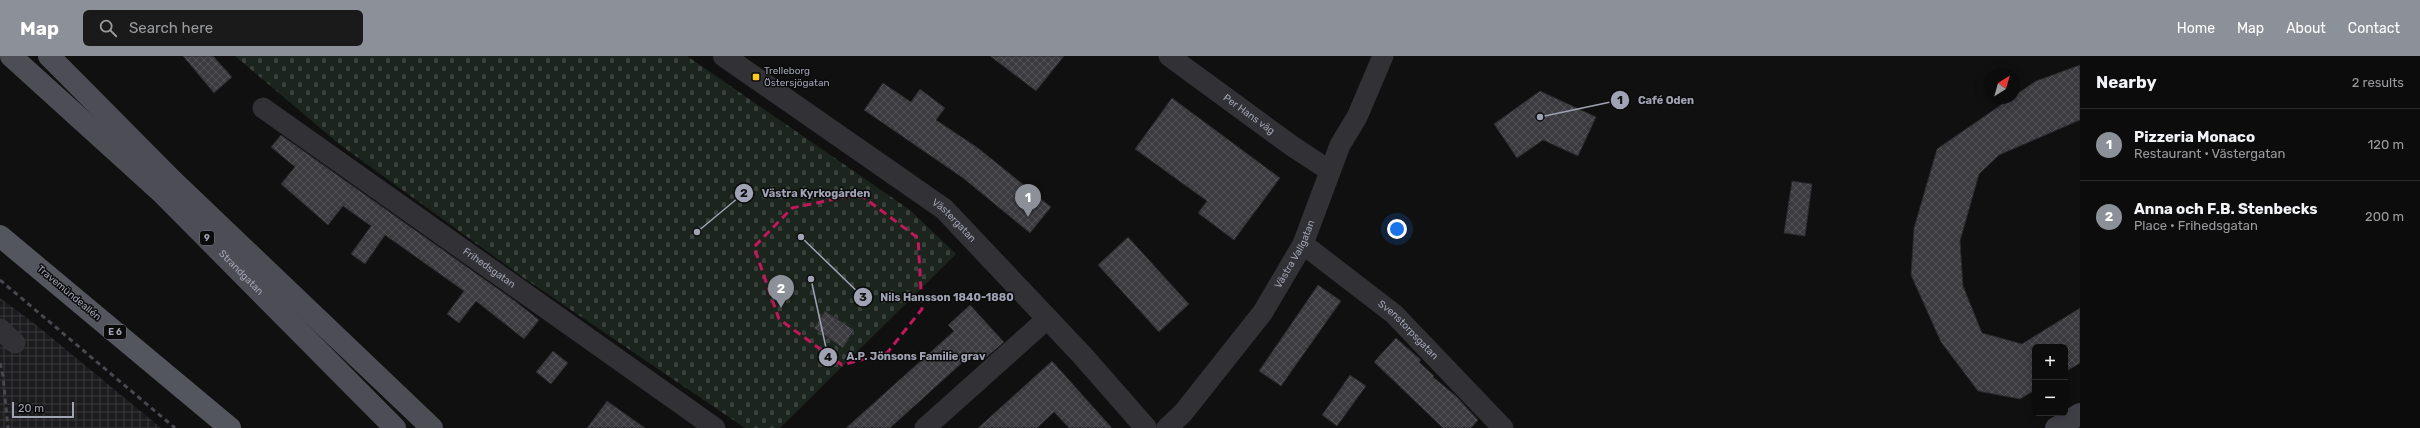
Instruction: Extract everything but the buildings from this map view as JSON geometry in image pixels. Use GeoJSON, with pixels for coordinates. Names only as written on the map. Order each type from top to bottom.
{"type":"FeatureCollection","features":[{"type":"Feature","properties":{"kind":"highway","name":"Travemündeallén"},"geometry":{"type":"LineString","coordinates":[[0,236],[230,428]]}},
{"type":"Feature","properties":{"kind":"main road","name":"Strandgatan"},"geometry":{"type":"LineString","coordinates":[[11,56],[161,192],[395,428]]}},
{"type":"Feature","properties":{"kind":"main road","name":"Strandgatan"},"geometry":{"type":"LineString","coordinates":[[49,56],[172,181],[432,428]]}},
{"type":"Feature","properties":{"kind":"main road"},"geometry":{"type":"LineString","coordinates":[[2056,428],[2080,414]]}},
{"type":"Feature","properties":{"kind":"street","name":"Västergatan"},"geometry":{"type":"LineString","coordinates":[[724,56],[944,209],[1048,318],[1146,428]]}},
{"type":"Feature","properties":{"kind":"street","name":"Per Hans väg"},"geometry":{"type":"LineString","coordinates":[[1170,56],[1292,146],[1330,171]]}},
{"type":"Feature","properties":{"kind":"street","name":"Västra Vallgatan"},"geometry":{"type":"LineString","coordinates":[[1167,428],[1183,413],[1263,312],[1303,244],[1340,144],[1357,117],[1383,56]]}},
{"type":"Feature","properties":{"kind":"street","name":"Frihedsgatan"},"geometry":{"type":"LineString","coordinates":[[263,108],[715,428]]}},
{"type":"Feature","properties":{"kind":"street","name":"Svenstorpsgatan"},"geometry":{"type":"LineString","coordinates":[[1303,244],[1394,314],[1503,428]]}},
{"type":"Feature","properties":{"kind":"street"},"geometry":{"type":"LineString","coordinates":[[925,428],[1048,318]]}},
{"type":"Feature","properties":{"kind":"street"},"geometry":{"type":"LineString","coordinates":[[0,329],[16,343]]}},
{"type":"Feature","properties":{"kind":"highlighted area"},"geometry":{"type":"Polygon","coordinates":[[[859,194],[918,238],[922,309],[887,353],[842,365],[779,319],[754,247],[792,208],[859,194]]]}},
{"type":"Feature","properties":{"kind":"shaded area"},"geometry":{"type":"Polygon","coordinates":[[[0,298],[35,324],[161,428],[0,428],[0,298]]]}},
{"type":"Feature","properties":{"kind":"green space"},"geometry":{"type":"Polygon","coordinates":[[[235,56],[687,56],[910,210],[956,254],[780,428],[745,428],[521,276],[339,144],[235,56]]]}},
{"type":"Feature","properties":{"kind":"railway"},"geometry":{"type":"LineString","coordinates":[[0,280],[175,428]]}},
{"type":"Feature","properties":{"kind":"railway"},"geometry":{"type":"LineString","coordinates":[[0,363],[3,376],[8,428]]}},
{"type":"Feature","properties":{"kind":"place","name":"Trelleborg Östersjögatan"},"geometry":{"type":"Point","coordinates":[756,77]}},
{"type":"Feature","properties":{"kind":"place","name":"Café Oden"},"geometry":{"type":"Point","coordinates":[1540,117]}},
{"type":"Feature","properties":{"kind":"place","name":"Pizzeria Monaco"},"geometry":{"type":"Point","coordinates":[1028,217]}},
{"type":"Feature","properties":{"kind":"place","name":"Västra Kyrkogården"},"geometry":{"type":"Point","coordinates":[697,232]}},
{"type":"Feature","properties":{"kind":"place","name":"Nils Hansson 1840-1880"},"geometry":{"type":"Point","coordinates":[801,237]}},
{"type":"Feature","properties":{"kind":"place","name":"A.P. Jönsons Familie grav"},"geometry":{"type":"Point","coordinates":[811,279]}},
{"type":"Feature","properties":{"kind":"place","name":"Anna och F.B. Stenbecks"},"geometry":{"type":"Point","coordinates":[781,308]}}]}
